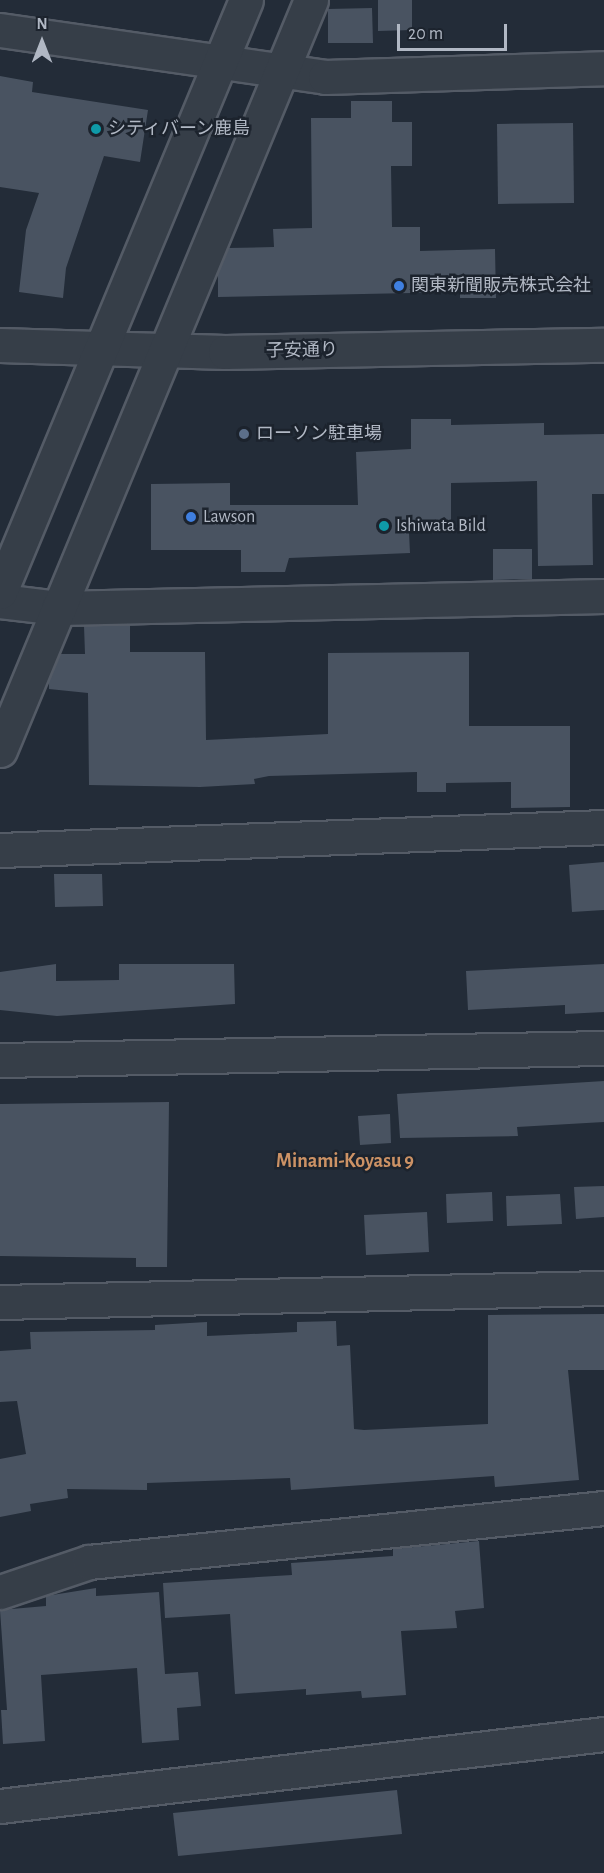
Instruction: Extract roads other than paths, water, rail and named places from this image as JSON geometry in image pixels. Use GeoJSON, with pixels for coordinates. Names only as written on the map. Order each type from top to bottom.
{"type":"FeatureCollection","features":[{"type":"Feature","properties":{"kind":"street"},"geometry":{"type":"LineString","coordinates":[[0,592],[246,0]]}},
{"type":"Feature","properties":{"kind":"street"},"geometry":{"type":"LineString","coordinates":[[0,750],[311,0]]}},
{"type":"Feature","properties":{"kind":"street"},"geometry":{"type":"LineString","coordinates":[[0,30],[281,72],[325,76],[604,68]]}},
{"type":"Feature","properties":{"kind":"street","name":"子安通り"},"geometry":{"type":"LineString","coordinates":[[0,345],[165,352],[604,345]]}},
{"type":"Feature","properties":{"kind":"street"},"geometry":{"type":"LineString","coordinates":[[0,601],[58,608],[604,596]]}},
{"type":"Feature","properties":{"kind":"street"},"geometry":{"type":"LineString","coordinates":[[0,850],[604,827]]}},
{"type":"Feature","properties":{"kind":"street"},"geometry":{"type":"LineString","coordinates":[[0,1060],[604,1048]]}},
{"type":"Feature","properties":{"kind":"street"},"geometry":{"type":"LineString","coordinates":[[0,1302],[604,1288]]}},
{"type":"Feature","properties":{"kind":"street"},"geometry":{"type":"LineString","coordinates":[[0,1592],[89,1562],[604,1508]]}},
{"type":"Feature","properties":{"kind":"street"},"geometry":{"type":"LineString","coordinates":[[0,1806],[604,1734]]}},
{"type":"Feature","properties":{"kind":"place","name":"シティバーン鹿島"},"geometry":{"type":"Point","coordinates":[96,129]}},
{"type":"Feature","properties":{"kind":"place","name":"関東新聞販売株式会社"},"geometry":{"type":"Point","coordinates":[399,286]}},
{"type":"Feature","properties":{"kind":"place","name":"ローソン駐車場"},"geometry":{"type":"Point","coordinates":[244,434]}},
{"type":"Feature","properties":{"kind":"place","name":"Lawson"},"geometry":{"type":"Point","coordinates":[191,517]}},
{"type":"Feature","properties":{"kind":"place","name":"Ishiwata Bild"},"geometry":{"type":"Point","coordinates":[384,526]}},
{"type":"Feature","properties":{"kind":"district","name":"Minami-Koyasu 9"},"geometry":{"type":"Point","coordinates":[345,1161]}}]}
